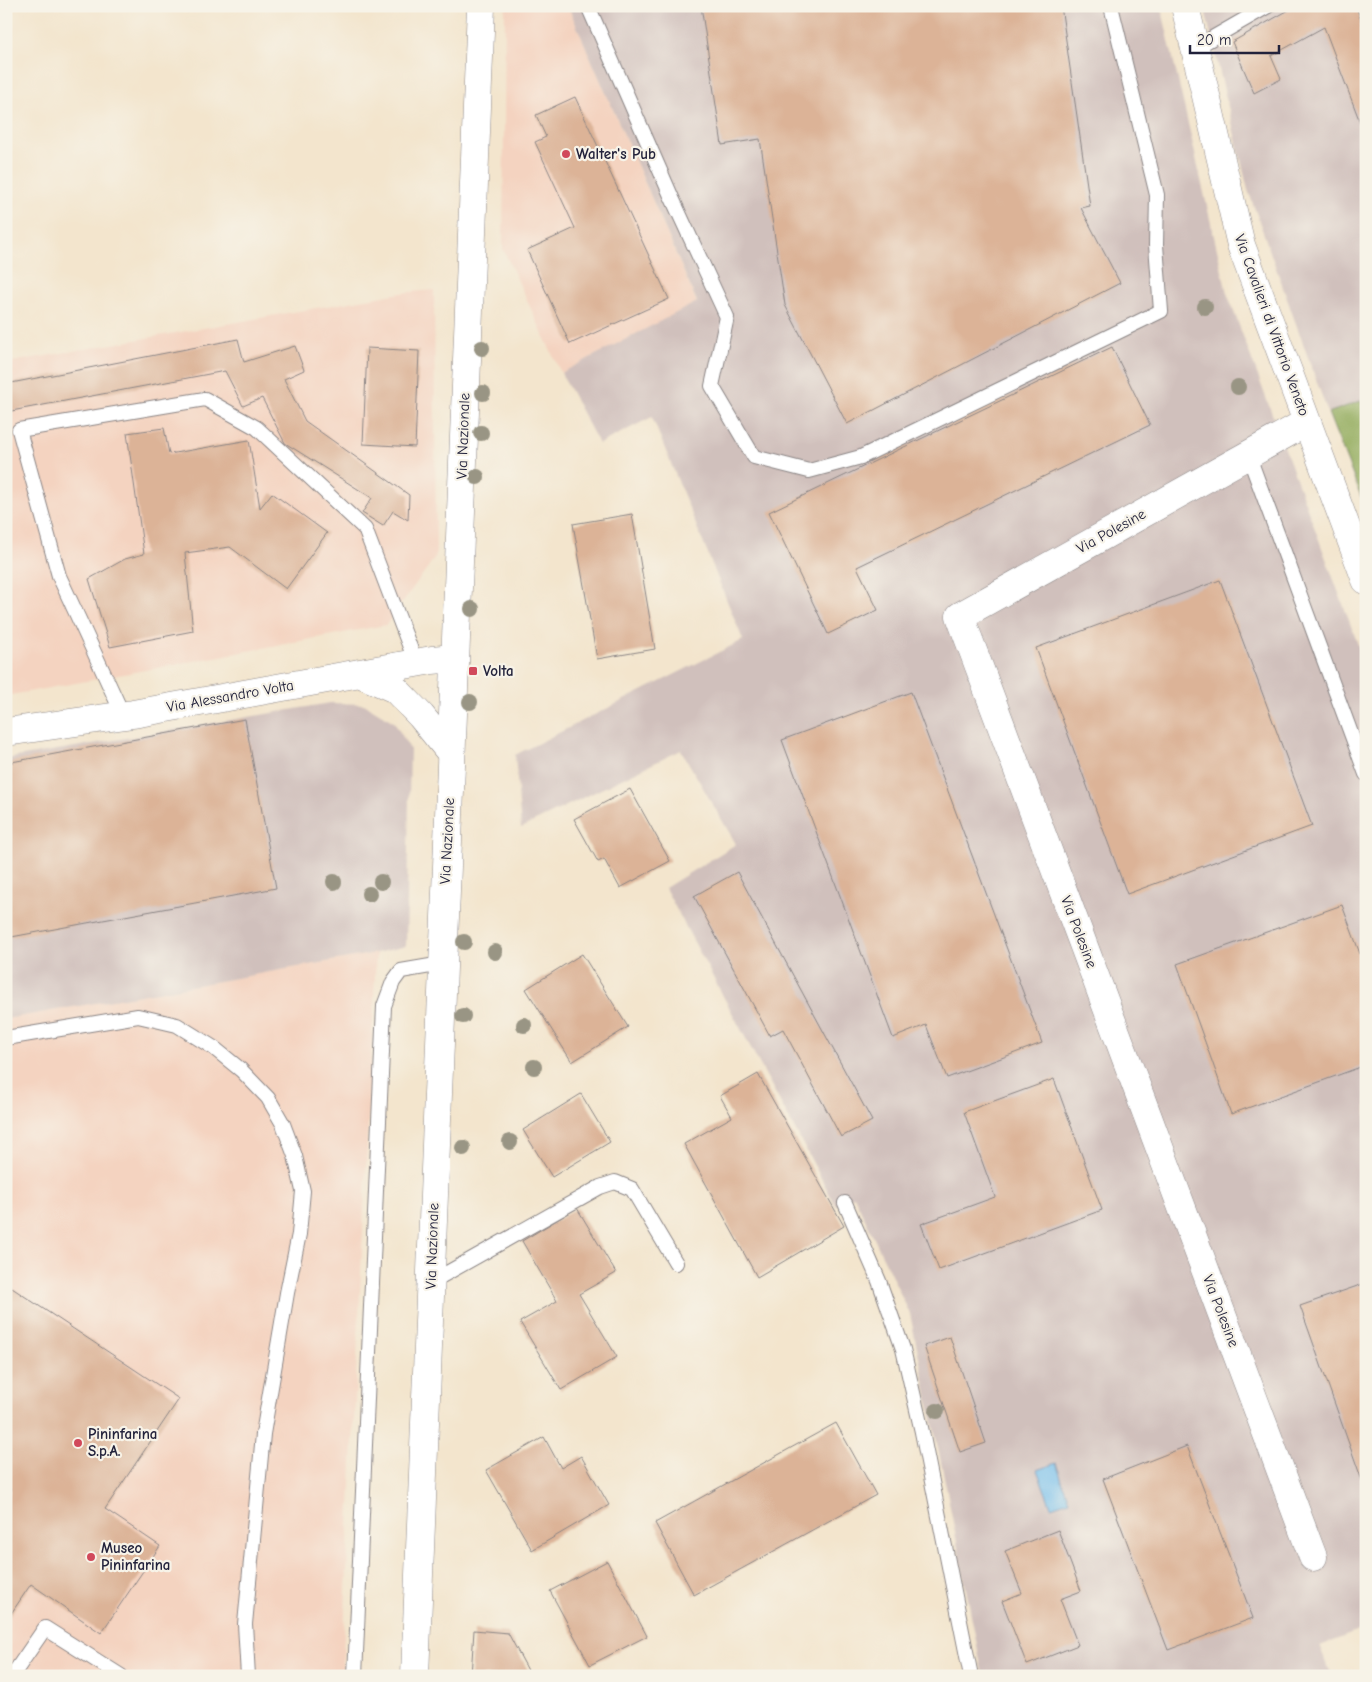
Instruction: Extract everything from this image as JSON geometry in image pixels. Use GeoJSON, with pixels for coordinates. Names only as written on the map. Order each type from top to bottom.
{"type":"FeatureCollection","features":[{"type":"Feature","properties":{"kind":"street","name":"Via Nazionale"},"geometry":{"type":"LineString","coordinates":[[415,1676],[481,6]]}},
{"type":"Feature","properties":{"kind":"street","name":"Via Cavalieri di Vittorio Veneto"},"geometry":{"type":"LineString","coordinates":[[1185,6],[1242,245],[1366,580]]}},
{"type":"Feature","properties":{"kind":"street","name":"Via Polesine"},"geometry":{"type":"LineString","coordinates":[[1307,422],[960,616],[1313,1557]]}},
{"type":"Feature","properties":{"kind":"street","name":"Via Alessandro Volta"},"geometry":{"type":"LineString","coordinates":[[6,732],[123,715],[416,663],[454,658]]}},
{"type":"Feature","properties":{"kind":"street"},"geometry":{"type":"LineString","coordinates":[[359,673],[395,688],[451,753]]}},
{"type":"Feature","properties":{"kind":"lane"},"geometry":{"type":"LineString","coordinates":[[588,6],[726,317],[712,386],[754,457],[809,470],[861,457],[1161,311],[1156,245],[1157,195],[1111,6]]}},
{"type":"Feature","properties":{"kind":"lane"},"geometry":{"type":"LineString","coordinates":[[1195,48],[1268,6]]}},
{"type":"Feature","properties":{"kind":"lane"},"geometry":{"type":"LineString","coordinates":[[123,715],[60,576],[19,430],[205,398],[257,428],[365,529],[416,663]]}},
{"type":"Feature","properties":{"kind":"lane"},"geometry":{"type":"LineString","coordinates":[[1248,454],[1366,774]]}},
{"type":"Feature","properties":{"kind":"lane"},"geometry":{"type":"LineString","coordinates":[[356,1676],[384,1006],[392,982],[401,971],[442,964]]}},
{"type":"Feature","properties":{"kind":"lane"},"geometry":{"type":"LineString","coordinates":[[6,1038],[138,1016],[177,1025],[214,1048],[241,1070],[268,1098],[283,1124],[295,1156],[303,1191],[299,1234],[263,1434],[245,1624],[248,1676]]}},
{"type":"Feature","properties":{"kind":"lane"},"geometry":{"type":"LineString","coordinates":[[431,1282],[600,1187],[615,1182],[632,1188],[676,1263]]}},
{"type":"Feature","properties":{"kind":"lane"},"geometry":{"type":"LineString","coordinates":[[846,1204],[880,1281],[903,1350],[924,1441],[971,1676]]}},
{"type":"Feature","properties":{"kind":"lane"},"geometry":{"type":"LineString","coordinates":[[12,1676],[46,1628],[119,1675]]}},
{"type":"Feature","properties":{"kind":"shaded area"},"geometry":{"type":"Polygon","coordinates":[[[505,6],[568,6],[697,303],[561,373],[503,249],[505,6]]]}},
{"type":"Feature","properties":{"kind":"shaded area"},"geometry":{"type":"Polygon","coordinates":[[[568,6],[1161,6],[1227,293],[1366,666],[1366,1628],[1320,1646],[1332,1676],[983,1676],[910,1314],[854,1196],[836,1206],[665,888],[736,844],[681,750],[521,828],[515,755],[743,640],[652,417],[599,444],[561,373],[697,302],[568,6]]]}},
{"type":"Feature","properties":{"kind":"shaded area"},"geometry":{"type":"Polygon","coordinates":[[[1204,6],[1356,6],[1366,35],[1366,399],[1328,413],[1248,190],[1204,6]]]}},
{"type":"Feature","properties":{"kind":"shaded area"},"geometry":{"type":"Polygon","coordinates":[[[434,290],[436,556],[386,625],[6,696],[6,363],[401,293],[434,290]]]}},
{"type":"Feature","properties":{"kind":"shaded area"},"geometry":{"type":"Polygon","coordinates":[[[330,703],[364,704],[394,722],[410,749],[406,946],[376,953],[6,1019],[6,759],[330,703]]]}},
{"type":"Feature","properties":{"kind":"shaded area"},"geometry":{"type":"Polygon","coordinates":[[[376,953],[342,1676],[6,1676],[6,1019],[376,953]]]}},
{"type":"Feature","properties":{"kind":"green space"},"geometry":{"type":"Polygon","coordinates":[[[1366,399],[1366,509],[1328,413],[1366,399]]]}},
{"type":"Feature","properties":{"kind":"water"},"geometry":{"type":"Polygon","coordinates":[[[1056,1463],[1069,1501],[1051,1507],[1037,1470],[1056,1463]]]}},
{"type":"Feature","properties":{"kind":"building"},"geometry":{"type":"Polygon","coordinates":[[[701,6],[1061,6],[1090,206],[1081,208],[1120,283],[847,424],[785,305],[760,139],[722,145],[701,6]]]}},
{"type":"Feature","properties":{"kind":"building"},"geometry":{"type":"Polygon","coordinates":[[[1296,6],[1356,6],[1366,35],[1366,138],[1324,27],[1271,56],[1281,79],[1254,93],[1232,42],[1296,6]]]}},
{"type":"Feature","properties":{"kind":"building"},"geometry":{"type":"Polygon","coordinates":[[[575,97],[669,299],[570,344],[527,250],[575,228],[535,142],[546,137],[536,115],[575,97]]]}},
{"type":"Feature","properties":{"kind":"building"},"geometry":{"type":"Polygon","coordinates":[[[238,339],[244,362],[295,346],[304,370],[284,379],[305,421],[409,495],[408,520],[393,511],[383,526],[362,513],[372,498],[285,443],[262,398],[243,406],[225,371],[6,412],[6,384],[238,339]]]}},
{"type":"Feature","properties":{"kind":"building"},"geometry":{"type":"Polygon","coordinates":[[[1112,347],[1150,425],[857,567],[878,610],[828,634],[769,512],[1112,347]]]}},
{"type":"Feature","properties":{"kind":"building"},"geometry":{"type":"Polygon","coordinates":[[[367,348],[419,351],[415,447],[363,444],[367,348]]]}},
{"type":"Feature","properties":{"kind":"building"},"geometry":{"type":"Polygon","coordinates":[[[164,428],[169,454],[249,440],[260,508],[272,493],[327,533],[286,589],[230,547],[185,553],[193,631],[110,647],[89,579],[125,559],[144,554],[127,433],[164,428]]]}},
{"type":"Feature","properties":{"kind":"building"},"geometry":{"type":"Polygon","coordinates":[[[632,514],[655,649],[597,659],[573,524],[632,514]]]}},
{"type":"Feature","properties":{"kind":"building"},"geometry":{"type":"Polygon","coordinates":[[[1220,580],[1312,826],[1127,894],[1036,648],[1220,580]]]}},
{"type":"Feature","properties":{"kind":"building"},"geometry":{"type":"Polygon","coordinates":[[[911,692],[1042,1043],[947,1078],[926,1025],[893,1038],[782,740],[911,692]]]}},
{"type":"Feature","properties":{"kind":"building"},"geometry":{"type":"Polygon","coordinates":[[[245,719],[276,888],[6,938],[6,763],[245,719]]]}},
{"type":"Feature","properties":{"kind":"building"},"geometry":{"type":"Polygon","coordinates":[[[630,789],[670,861],[620,888],[604,859],[598,862],[574,819],[630,789]]]}},
{"type":"Feature","properties":{"kind":"building"},"geometry":{"type":"Polygon","coordinates":[[[737,872],[872,1121],[841,1137],[783,1029],[770,1036],[694,896],[737,872]]]}},
{"type":"Feature","properties":{"kind":"building"},"geometry":{"type":"Polygon","coordinates":[[[1342,905],[1366,970],[1366,1065],[1231,1114],[1177,964],[1342,905]]]}},
{"type":"Feature","properties":{"kind":"building"},"geometry":{"type":"Polygon","coordinates":[[[582,954],[628,1027],[572,1062],[526,989],[582,954]]]}},
{"type":"Feature","properties":{"kind":"building"},"geometry":{"type":"Polygon","coordinates":[[[758,1074],[844,1226],[757,1277],[684,1144],[732,1117],[720,1096],[758,1074]]]}},
{"type":"Feature","properties":{"kind":"building"},"geometry":{"type":"Polygon","coordinates":[[[1054,1079],[1102,1210],[939,1270],[921,1224],[995,1197],[964,1112],[1054,1079]]]}},
{"type":"Feature","properties":{"kind":"building"},"geometry":{"type":"Polygon","coordinates":[[[581,1094],[610,1142],[552,1177],[523,1130],[581,1094]]]}},
{"type":"Feature","properties":{"kind":"building"},"geometry":{"type":"Polygon","coordinates":[[[577,1208],[616,1273],[579,1294],[617,1357],[561,1390],[520,1322],[557,1301],[522,1241],[577,1208]]]}},
{"type":"Feature","properties":{"kind":"building"},"geometry":{"type":"Polygon","coordinates":[[[1366,1283],[1366,1486],[1364,1486],[1300,1306],[1366,1283]]]}},
{"type":"Feature","properties":{"kind":"building","name":"Pininfarina S.p.A."},"geometry":{"type":"Polygon","coordinates":[[[9,1286],[179,1399],[105,1509],[160,1546],[101,1633],[31,1584],[6,1621],[6,1498],[11,1490],[6,1487],[6,1290],[9,1286]]]}},
{"type":"Feature","properties":{"kind":"building"},"geometry":{"type":"Polygon","coordinates":[[[950,1337],[986,1443],[960,1452],[924,1346],[950,1337]]]}},
{"type":"Feature","properties":{"kind":"building"},"geometry":{"type":"Polygon","coordinates":[[[836,1423],[876,1495],[694,1595],[655,1523],[836,1423]]]}},
{"type":"Feature","properties":{"kind":"building"},"geometry":{"type":"Polygon","coordinates":[[[544,1437],[561,1468],[581,1456],[609,1505],[532,1550],[486,1470],[544,1437]]]}},
{"type":"Feature","properties":{"kind":"building"},"geometry":{"type":"Polygon","coordinates":[[[1187,1446],[1253,1618],[1168,1650],[1103,1479],[1187,1446]]]}},
{"type":"Feature","properties":{"kind":"building"},"geometry":{"type":"Polygon","coordinates":[[[1058,1530],[1081,1591],[1060,1599],[1078,1645],[1027,1665],[1002,1601],[1022,1593],[1005,1551],[1058,1530]]]}},
{"type":"Feature","properties":{"kind":"building"},"geometry":{"type":"Polygon","coordinates":[[[607,1561],[647,1636],[590,1665],[550,1591],[607,1561]]]}},
{"type":"Feature","properties":{"kind":"building"},"geometry":{"type":"Polygon","coordinates":[[[474,1630],[508,1633],[531,1676],[471,1676],[474,1630]]]}},
{"type":"Feature","properties":{"kind":"place","name":"Walter's Pub"},"geometry":{"type":"Point","coordinates":[566,154]}},
{"type":"Feature","properties":{"kind":"place","name":"Volta"},"geometry":{"type":"Point","coordinates":[473,671]}},
{"type":"Feature","properties":{"kind":"place","name":"Pininfarina S.p.A."},"geometry":{"type":"Point","coordinates":[78,1443]}},
{"type":"Feature","properties":{"kind":"place","name":"Museo Pininfarina"},"geometry":{"type":"Point","coordinates":[91,1557]}}]}
